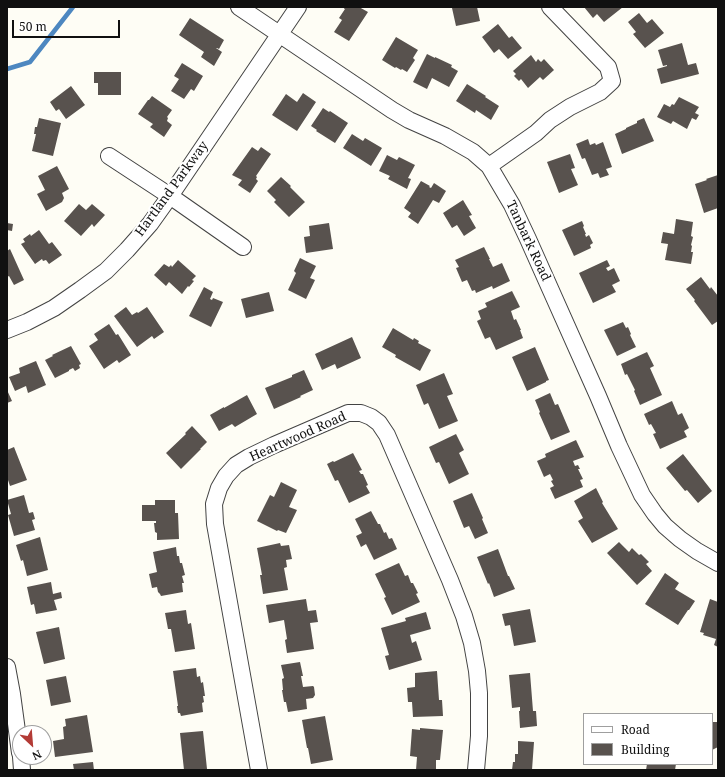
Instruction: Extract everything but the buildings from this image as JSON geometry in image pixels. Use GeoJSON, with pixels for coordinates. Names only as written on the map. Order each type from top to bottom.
{"type":"FeatureCollection","features":[{"type":"Feature","properties":{"kind":"street","name":"Tanbark Road"},"geometry":{"type":"LineString","coordinates":[[239,7],[392,110],[409,120],[451,139],[473,152],[489,166],[512,205],[528,239],[642,495],[655,514],[675,535],[697,551],[718,563]]}},
{"type":"Feature","properties":{"kind":"street","name":"Hartland Parkway"},"geometry":{"type":"LineString","coordinates":[[7,330],[27,322],[54,308],[106,271],[127,250],[150,224],[170,196],[298,7]]}},
{"type":"Feature","properties":{"kind":"street"},"geometry":{"type":"LineString","coordinates":[[489,166],[536,133],[550,120],[575,104],[600,92],[612,81],[608,67],[550,7]]}},
{"type":"Feature","properties":{"kind":"street"},"geometry":{"type":"LineString","coordinates":[[109,156],[243,247]]}},
{"type":"Feature","properties":{"kind":"street","name":"Heartwood Road"},"geometry":{"type":"LineString","coordinates":[[259,770],[215,524],[214,504],[219,488],[226,476],[236,465],[274,445],[348,413],[361,413],[371,417],[379,423],[387,435],[450,580],[464,616],[472,643],[479,693],[479,736],[476,770]]}},
{"type":"Feature","properties":{"kind":"street"},"geometry":{"type":"LineString","coordinates":[[7,667],[16,725]]}},
{"type":"Feature","properties":{"kind":"waterway"},"geometry":{"type":"LineString","coordinates":[[7,69],[30,62],[73,7]]}}]}
